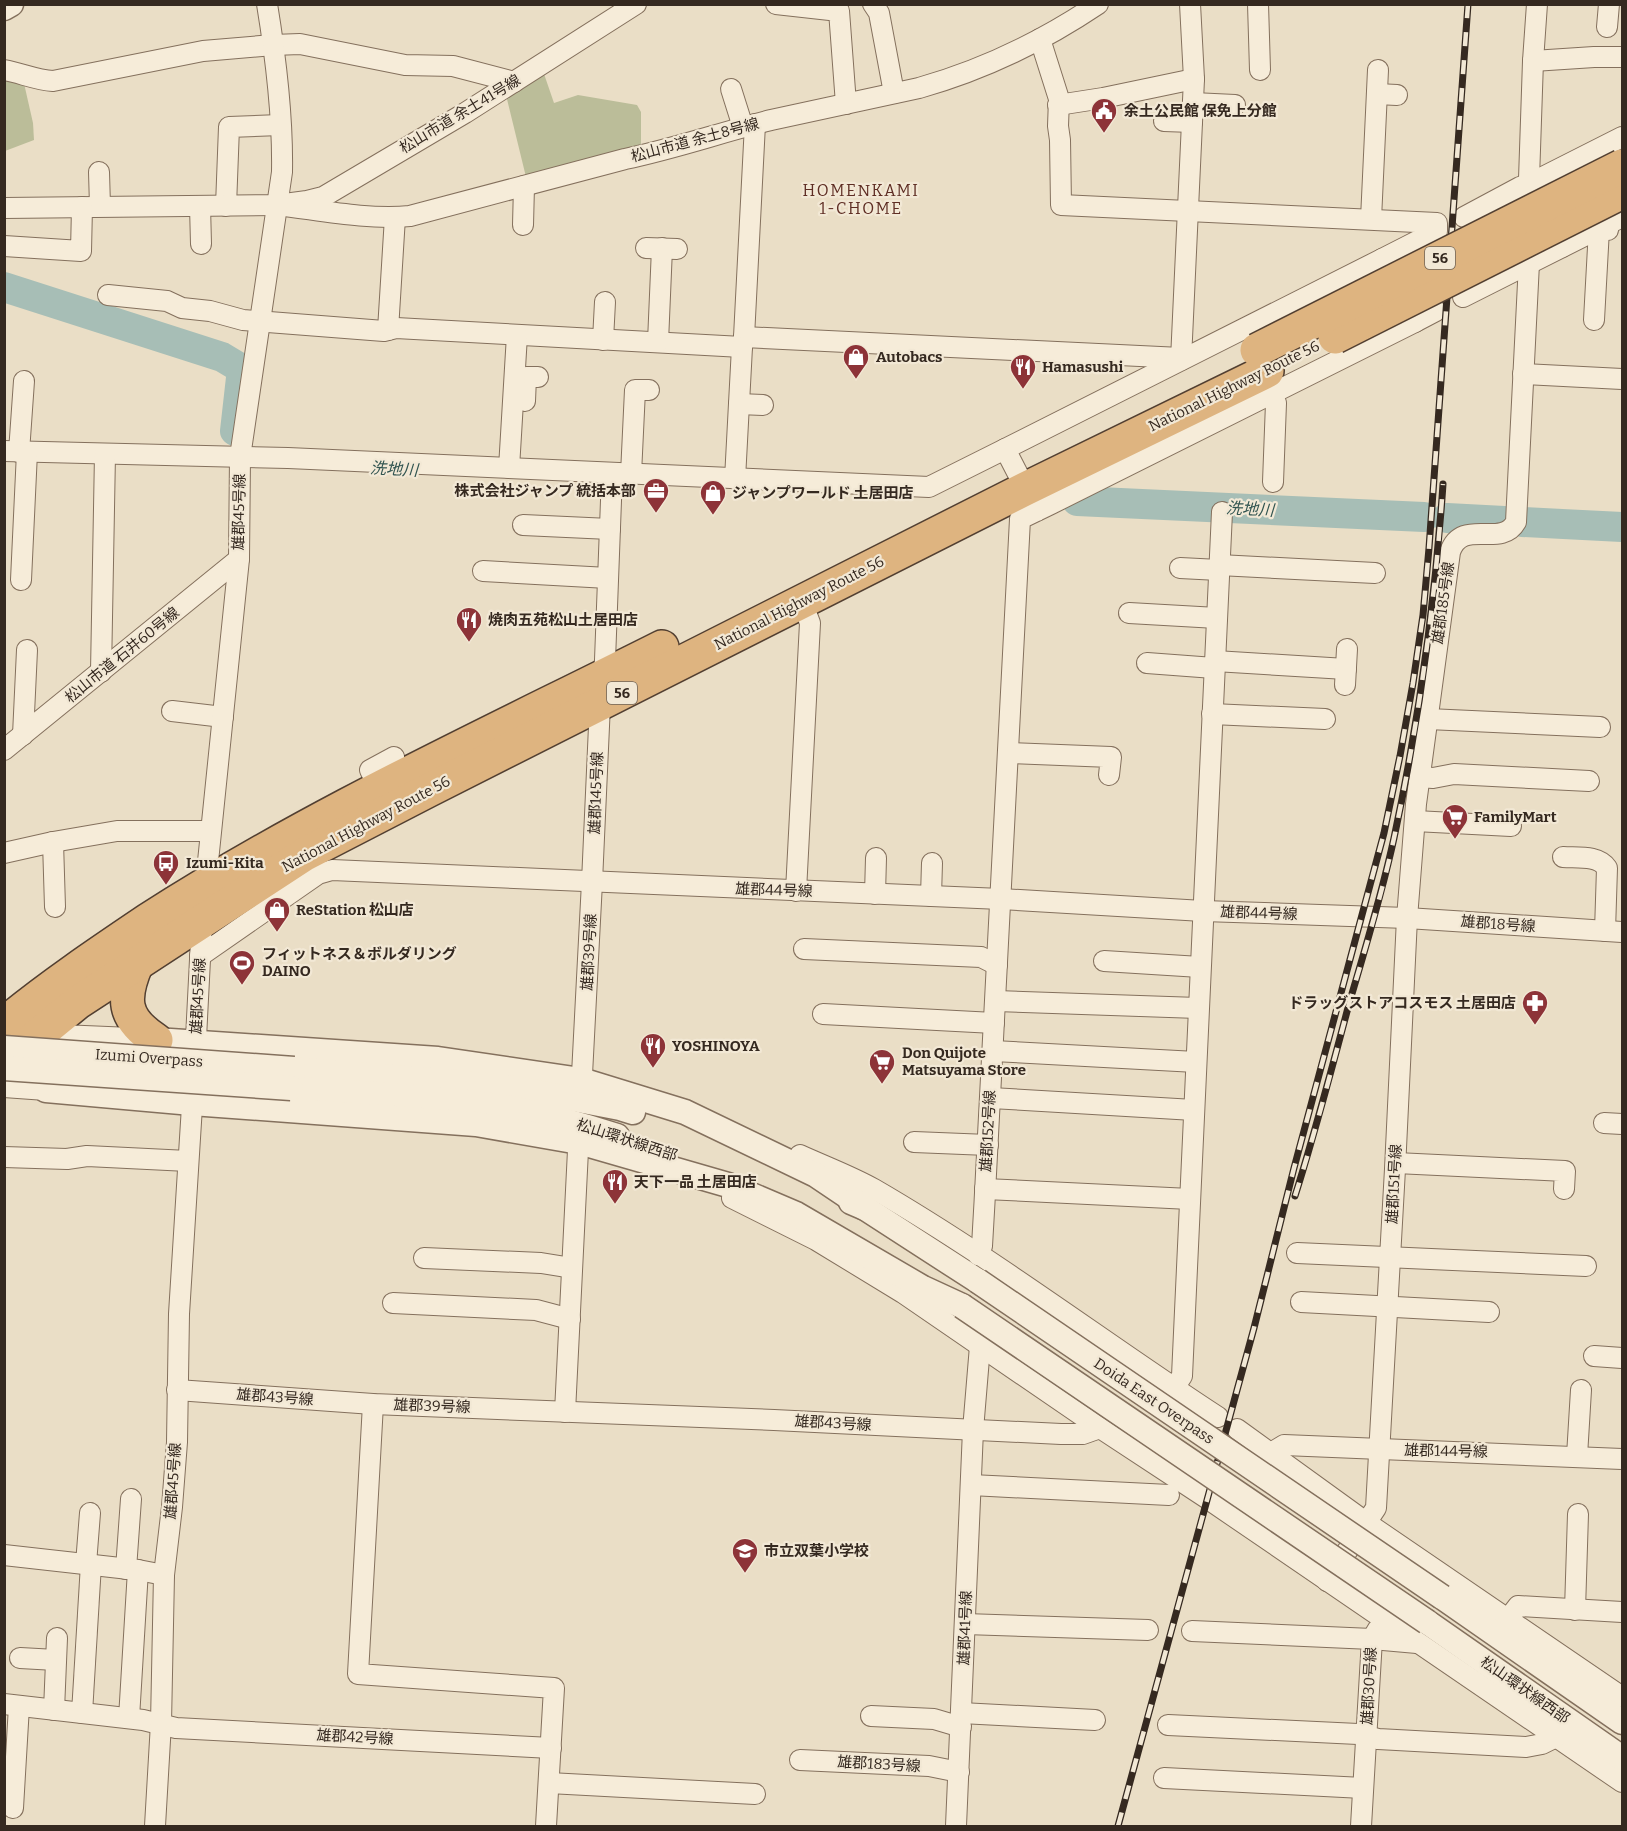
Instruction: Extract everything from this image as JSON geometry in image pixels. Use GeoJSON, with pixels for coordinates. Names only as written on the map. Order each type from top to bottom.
{"type":"FeatureCollection","features":[{"type":"Feature","properties":{"kind":"highway","name":"National Highway Route 56"},"geometry":{"type":"LineString","coordinates":[[1266,371],[1623,166]]}},
{"type":"Feature","properties":{"kind":"highway","name":"National Highway Route 56"},"geometry":{"type":"LineString","coordinates":[[601,690],[627,665],[1021,479],[1266,371],[1623,192]]}},
{"type":"Feature","properties":{"kind":"highway","name":"National Highway Route 56"},"geometry":{"type":"LineString","coordinates":[[4,1024],[33,1000],[96,955],[207,882],[305,828],[385,799],[601,690],[802,602],[1021,479]]}},
{"type":"Feature","properties":{"kind":"highway","name":"National Highway Route 56"},"geometry":{"type":"LineString","coordinates":[[4,1063],[72,1007],[385,799]]}},
{"type":"Feature","properties":{"kind":"highway"},"geometry":{"type":"LineString","coordinates":[[137,963],[130,979],[127,995],[129,1010],[133,1020],[142,1031],[156,1040]]}},
{"type":"Feature","properties":{"kind":"street"},"geometry":{"type":"LineString","coordinates":[[4,8],[11,4]]}},
{"type":"Feature","properties":{"kind":"street"},"geometry":{"type":"LineString","coordinates":[[4,208],[277,205],[282,172],[282,147],[267,4]]}},
{"type":"Feature","properties":{"kind":"street","name":"松山市道 余土41号線"},"geometry":{"type":"LineString","coordinates":[[277,205],[323,197],[465,113],[636,4]]}},
{"type":"Feature","properties":{"kind":"street"},"geometry":{"type":"LineString","coordinates":[[776,4],[839,11],[846,104]]}},
{"type":"Feature","properties":{"kind":"street"},"geometry":{"type":"LineString","coordinates":[[873,4],[879,13],[894,93]]}},
{"type":"Feature","properties":{"kind":"street","name":"松山市道 余土8号線"},"geometry":{"type":"LineString","coordinates":[[277,205],[373,217],[410,216],[749,126],[943,81],[1040,39],[1098,4]]}},
{"type":"Feature","properties":{"kind":"street"},"geometry":{"type":"LineString","coordinates":[[1181,359],[1194,80],[1190,4]]}},
{"type":"Feature","properties":{"kind":"street"},"geometry":{"type":"LineString","coordinates":[[1257,4],[1260,70]]}},
{"type":"Feature","properties":{"kind":"street"},"geometry":{"type":"LineString","coordinates":[[1537,4],[1529,178],[1562,247]]}},
{"type":"Feature","properties":{"kind":"street"},"geometry":{"type":"LineString","coordinates":[[1607,27],[1609,4]]}},
{"type":"Feature","properties":{"kind":"street"},"geometry":{"type":"LineString","coordinates":[[17,452],[288,458],[929,487],[1021,479],[1181,359],[1437,231],[1437,223],[1060,205],[1059,99],[1040,39]]}},
{"type":"Feature","properties":{"kind":"street"},"geometry":{"type":"LineString","coordinates":[[4,70],[53,81],[203,51],[273,45],[313,46],[405,65],[453,66],[514,82]]}},
{"type":"Feature","properties":{"kind":"street"},"geometry":{"type":"LineString","coordinates":[[1533,61],[1623,57]]}},
{"type":"Feature","properties":{"kind":"street"},"geometry":{"type":"LineString","coordinates":[[1371,219],[1383,153],[1387,94],[1378,70]]}},
{"type":"Feature","properties":{"kind":"street"},"geometry":{"type":"LineString","coordinates":[[1058,105],[1194,80]]}},
{"type":"Feature","properties":{"kind":"street"},"geometry":{"type":"LineString","coordinates":[[731,89],[749,126],[743,342],[735,479]]}},
{"type":"Feature","properties":{"kind":"street"},"geometry":{"type":"LineString","coordinates":[[1164,121],[1235,105]]}},
{"type":"Feature","properties":{"kind":"street"},"geometry":{"type":"LineString","coordinates":[[226,206],[229,127],[280,125]]}},
{"type":"Feature","properties":{"kind":"street"},"geometry":{"type":"LineString","coordinates":[[1464,217],[1623,137]]}},
{"type":"Feature","properties":{"kind":"street"},"geometry":{"type":"LineString","coordinates":[[4,246],[81,251],[99,172]]}},
{"type":"Feature","properties":{"kind":"street"},"geometry":{"type":"LineString","coordinates":[[523,225],[524,186]]}},
{"type":"Feature","properties":{"kind":"street","name":"雄郡45号線"},"geometry":{"type":"LineString","coordinates":[[155,1827],[161,1724],[164,1575],[177,1442],[179,1314],[202,920],[239,559],[240,457],[277,205]]}},
{"type":"Feature","properties":{"kind":"street"},"geometry":{"type":"LineString","coordinates":[[200,206],[201,244]]}},
{"type":"Feature","properties":{"kind":"street"},"geometry":{"type":"LineString","coordinates":[[388,330],[394,217]]}},
{"type":"Feature","properties":{"kind":"street"},"geometry":{"type":"LineString","coordinates":[[1463,297],[1623,217]]}},
{"type":"Feature","properties":{"kind":"street"},"geometry":{"type":"LineString","coordinates":[[1599,229],[1623,230]]}},
{"type":"Feature","properties":{"kind":"street"},"geometry":{"type":"LineString","coordinates":[[1594,320],[1599,229]]}},
{"type":"Feature","properties":{"kind":"street"},"geometry":{"type":"LineString","coordinates":[[658,342],[662,248]]}},
{"type":"Feature","properties":{"kind":"street"},"geometry":{"type":"LineString","coordinates":[[1382,259],[1414,321]]}},
{"type":"Feature","properties":{"kind":"street","name":"雄郡185号線"},"geometry":{"type":"LineString","coordinates":[[1407,918],[1420,777],[1450,552],[1458,537],[1506,531],[1516,522],[1529,263]]}},
{"type":"Feature","properties":{"kind":"street"},"geometry":{"type":"LineString","coordinates":[[108,295],[167,301],[182,308],[210,311],[243,320],[384,331],[396,328],[603,340],[743,342],[1181,359]]}},
{"type":"Feature","properties":{"kind":"street"},"geometry":{"type":"LineString","coordinates":[[603,340],[605,302]]}},
{"type":"Feature","properties":{"kind":"street"},"geometry":{"type":"LineString","coordinates":[[1273,482],[1276,403],[1266,371],[1414,321],[1436,310]]}},
{"type":"Feature","properties":{"kind":"street"},"geometry":{"type":"LineString","coordinates":[[515,469],[517,335]]}},
{"type":"Feature","properties":{"kind":"street"},"geometry":{"type":"LineString","coordinates":[[1523,374],[1623,379]]}},
{"type":"Feature","properties":{"kind":"street"},"geometry":{"type":"LineString","coordinates":[[515,469],[526,376],[538,377]]}},
{"type":"Feature","properties":{"kind":"street"},"geometry":{"type":"LineString","coordinates":[[19,580],[17,452],[24,381]]}},
{"type":"Feature","properties":{"kind":"street"},"geometry":{"type":"LineString","coordinates":[[621,474],[626,383]]}},
{"type":"Feature","properties":{"kind":"street"},"geometry":{"type":"LineString","coordinates":[[621,474],[635,390],[649,390]]}},
{"type":"Feature","properties":{"kind":"street"},"geometry":{"type":"LineString","coordinates":[[739,404],[764,405]]}},
{"type":"Feature","properties":{"kind":"street"},"geometry":{"type":"LineString","coordinates":[[101,672],[105,454]]}},
{"type":"Feature","properties":{"kind":"street","name":"雄郡145号線"},"geometry":{"type":"LineString","coordinates":[[592,882],[610,529],[621,474]]}},
{"type":"Feature","properties":{"kind":"street","name":"雄郡152号線"},"geometry":{"type":"LineString","coordinates":[[978,1255],[982,1246],[1010,753],[1021,479]]}},
{"type":"Feature","properties":{"kind":"street"},"geometry":{"type":"LineString","coordinates":[[1174,1388],[1182,1376],[1222,512]]}},
{"type":"Feature","properties":{"kind":"street"},"geometry":{"type":"LineString","coordinates":[[523,525],[610,529]]}},
{"type":"Feature","properties":{"kind":"street","name":"松山市道 石井60号線"},"geometry":{"type":"LineString","coordinates":[[4,750],[239,559]]}},
{"type":"Feature","properties":{"kind":"street"},"geometry":{"type":"LineString","coordinates":[[1180,568],[1219,567],[1375,573]]}},
{"type":"Feature","properties":{"kind":"street"},"geometry":{"type":"LineString","coordinates":[[483,571],[608,578]]}},
{"type":"Feature","properties":{"kind":"street"},"geometry":{"type":"LineString","coordinates":[[796,891],[810,623],[802,602]]}},
{"type":"Feature","properties":{"kind":"street"},"geometry":{"type":"LineString","coordinates":[[1129,613],[1217,618]]}},
{"type":"Feature","properties":{"kind":"street"},"geometry":{"type":"LineString","coordinates":[[1147,663],[1215,664],[1345,677],[1347,649]]}},
{"type":"Feature","properties":{"kind":"street"},"geometry":{"type":"LineString","coordinates":[[23,735],[27,650]]}},
{"type":"Feature","properties":{"kind":"street"},"geometry":{"type":"LineString","coordinates":[[172,711],[223,717]]}},
{"type":"Feature","properties":{"kind":"street"},"geometry":{"type":"LineString","coordinates":[[1212,714],[1325,719]]}},
{"type":"Feature","properties":{"kind":"street"},"geometry":{"type":"LineString","coordinates":[[1428,719],[1593,721]]}},
{"type":"Feature","properties":{"kind":"street"},"geometry":{"type":"LineString","coordinates":[[1010,753],[1111,758],[1110,775]]}},
{"type":"Feature","properties":{"kind":"street"},"geometry":{"type":"LineString","coordinates":[[385,799],[370,770],[394,756]]}},
{"type":"Feature","properties":{"kind":"street"},"geometry":{"type":"LineString","coordinates":[[1420,777],[1433,778],[1454,774],[1504,786],[1578,786]]}},
{"type":"Feature","properties":{"kind":"street"},"geometry":{"type":"LineString","coordinates":[[1415,821],[1511,826]]}},
{"type":"Feature","properties":{"kind":"street"},"geometry":{"type":"LineString","coordinates":[[4,853],[117,831],[210,831]]}},
{"type":"Feature","properties":{"kind":"street"},"geometry":{"type":"LineString","coordinates":[[53,842],[55,907]]}},
{"type":"Feature","properties":{"kind":"street"},"geometry":{"type":"LineString","coordinates":[[1563,857],[1596,859],[1603,862],[1607,868],[1614,931]]}},
{"type":"Feature","properties":{"kind":"street"},"geometry":{"type":"LineString","coordinates":[[875,894],[876,858]]}},
{"type":"Feature","properties":{"kind":"street"},"geometry":{"type":"LineString","coordinates":[[931,896],[932,863]]}},
{"type":"Feature","properties":{"kind":"street","name":"雄郡44号線"},"geometry":{"type":"LineString","coordinates":[[200,956],[318,874],[332,870],[1374,917]]}},
{"type":"Feature","properties":{"kind":"street","name":"雄郡39号線"},"geometry":{"type":"LineString","coordinates":[[546,1827],[554,1688],[358,1674],[374,1404],[565,1412],[592,882]]}},
{"type":"Feature","properties":{"kind":"street","name":"雄郡18号線"},"geometry":{"type":"LineString","coordinates":[[1374,917],[1614,931]]}},
{"type":"Feature","properties":{"kind":"street","name":"雄郡151号線"},"geometry":{"type":"LineString","coordinates":[[1379,1450],[1396,1162],[1407,918]]}},
{"type":"Feature","properties":{"kind":"street"},"geometry":{"type":"LineString","coordinates":[[804,949],[981,957],[998,965]]}},
{"type":"Feature","properties":{"kind":"street"},"geometry":{"type":"LineString","coordinates":[[1104,961],[1200,967]]}},
{"type":"Feature","properties":{"kind":"street"},"geometry":{"type":"LineString","coordinates":[[996,1001],[1198,1008]]}},
{"type":"Feature","properties":{"kind":"street"},"geometry":{"type":"LineString","coordinates":[[823,1015],[908,1024],[994,1023]]}},
{"type":"Feature","properties":{"kind":"street"},"geometry":{"type":"LineString","coordinates":[[4,1032],[196,1042],[438,1059],[580,1112],[652,1162],[683,1178],[717,1190],[816,1240],[903,1293],[984,1355],[1122,1441],[1384,1619],[1423,1633],[1556,1737],[1623,1782]]}},
{"type":"Feature","properties":{"kind":"street","name":"Izumi Overpass"},"geometry":{"type":"LineString","coordinates":[[4,1048],[293,1078]]}},
{"type":"Feature","properties":{"kind":"street"},"geometry":{"type":"LineString","coordinates":[[993,1051],[1196,1062]]}},
{"type":"Feature","properties":{"kind":"street","name":"Izumi Overpass"},"geometry":{"type":"LineString","coordinates":[[4,1068],[293,1078]]}},
{"type":"Feature","properties":{"kind":"street","name":"松山環状線西部"},"geometry":{"type":"LineString","coordinates":[[293,1078],[511,1108],[580,1112],[620,1108],[686,1129],[865,1208]]}},
{"type":"Feature","properties":{"kind":"street"},"geometry":{"type":"LineString","coordinates":[[4,1087],[476,1124],[580,1112],[685,1112],[732,1124],[873,1188],[978,1255],[1218,1416]]}},
{"type":"Feature","properties":{"kind":"street"},"geometry":{"type":"LineString","coordinates":[[990,1098],[1194,1110]]}},
{"type":"Feature","properties":{"kind":"street","name":"松山環状線西部"},"geometry":{"type":"LineString","coordinates":[[580,1112],[664,1151],[801,1204],[920,1269],[962,1306]]}},
{"type":"Feature","properties":{"kind":"street"},"geometry":{"type":"LineString","coordinates":[[685,1112],[816,1175],[865,1208]]}},
{"type":"Feature","properties":{"kind":"street"},"geometry":{"type":"LineString","coordinates":[[914,1142],[988,1145]]}},
{"type":"Feature","properties":{"kind":"street"},"geometry":{"type":"LineString","coordinates":[[4,1157],[67,1159],[87,1156],[188,1161]]}},
{"type":"Feature","properties":{"kind":"street"},"geometry":{"type":"LineString","coordinates":[[652,1162],[728,1185],[796,1214],[923,1288],[962,1306]]}},
{"type":"Feature","properties":{"kind":"street"},"geometry":{"type":"LineString","coordinates":[[1396,1162],[1484,1177],[1565,1171],[1564,1189]]}},
{"type":"Feature","properties":{"kind":"street"},"geometry":{"type":"LineString","coordinates":[[985,1189],[1190,1199]]}},
{"type":"Feature","properties":{"kind":"street","name":"Doida East Overpass"},"geometry":{"type":"LineString","coordinates":[[865,1208],[978,1281],[1442,1597]]}},
{"type":"Feature","properties":{"kind":"street"},"geometry":{"type":"LineString","coordinates":[[1297,1253],[1390,1259],[1586,1266]]}},
{"type":"Feature","properties":{"kind":"street"},"geometry":{"type":"LineString","coordinates":[[424,1258],[475,1266],[541,1263],[573,1268]]}},
{"type":"Feature","properties":{"kind":"street"},"geometry":{"type":"LineString","coordinates":[[984,1355],[1038,1296]]}},
{"type":"Feature","properties":{"kind":"street"},"geometry":{"type":"LineString","coordinates":[[1301,1302],[1489,1312]]}},
{"type":"Feature","properties":{"kind":"street"},"geometry":{"type":"LineString","coordinates":[[393,1303],[413,1311],[536,1310],[570,1319]]}},
{"type":"Feature","properties":{"kind":"street","name":"Doida East Overpass"},"geometry":{"type":"LineString","coordinates":[[962,1306],[1423,1633]]}},
{"type":"Feature","properties":{"kind":"street","name":"雄郡41号線"},"geometry":{"type":"LineString","coordinates":[[956,1827],[973,1430],[984,1355]]}},
{"type":"Feature","properties":{"kind":"street"},"geometry":{"type":"LineString","coordinates":[[1594,1356],[1623,1358]]}},
{"type":"Feature","properties":{"kind":"street"},"geometry":{"type":"LineString","coordinates":[[1100,1428],[1142,1367]]}},
{"type":"Feature","properties":{"kind":"street","name":"雄郡43号線"},"geometry":{"type":"LineString","coordinates":[[177,1390],[374,1404]]}},
{"type":"Feature","properties":{"kind":"street"},"geometry":{"type":"LineString","coordinates":[[1577,1456],[1581,1390]]}},
{"type":"Feature","properties":{"kind":"street","name":"雄郡43号線"},"geometry":{"type":"LineString","coordinates":[[565,1412],[1083,1434],[1100,1428]]}},
{"type":"Feature","properties":{"kind":"street"},"geometry":{"type":"LineString","coordinates":[[1237,1429],[1367,1523],[1623,1697]]}},
{"type":"Feature","properties":{"kind":"street","name":"雄郡144号線"},"geometry":{"type":"LineString","coordinates":[[1271,1453],[1284,1445],[1623,1459]]}},
{"type":"Feature","properties":{"kind":"street"},"geometry":{"type":"LineString","coordinates":[[1327,1581],[1376,1508],[1379,1450]]}},
{"type":"Feature","properties":{"kind":"street"},"geometry":{"type":"LineString","coordinates":[[1264,1537],[1305,1478]]}},
{"type":"Feature","properties":{"kind":"street"},"geometry":{"type":"LineString","coordinates":[[971,1485],[1169,1495]]}},
{"type":"Feature","properties":{"kind":"street"},"geometry":{"type":"LineString","coordinates":[[129,1718],[131,1499]]}},
{"type":"Feature","properties":{"kind":"street"},"geometry":{"type":"LineString","coordinates":[[82,1713],[90,1513]]}},
{"type":"Feature","properties":{"kind":"street"},"geometry":{"type":"LineString","coordinates":[[1575,1610],[1578,1514]]}},
{"type":"Feature","properties":{"kind":"street"},"geometry":{"type":"LineString","coordinates":[[4,1555],[164,1575]]}},
{"type":"Feature","properties":{"kind":"street","name":"松山環状線西部"},"geometry":{"type":"LineString","coordinates":[[1442,1597],[1623,1722]]}},
{"type":"Feature","properties":{"kind":"street"},"geometry":{"type":"LineString","coordinates":[[1508,1619],[1518,1606],[1623,1612]]}},
{"type":"Feature","properties":{"kind":"street","name":"雄郡30号線"},"geometry":{"type":"LineString","coordinates":[[1361,1827],[1372,1639],[1384,1619]]}},
{"type":"Feature","properties":{"kind":"street"},"geometry":{"type":"LineString","coordinates":[[965,1624],[1148,1630]]}},
{"type":"Feature","properties":{"kind":"street"},"geometry":{"type":"LineString","coordinates":[[1192,1631],[1372,1639],[1423,1633]]}},
{"type":"Feature","properties":{"kind":"street","name":"松山環状線西部"},"geometry":{"type":"LineString","coordinates":[[1423,1633],[1623,1758]]}},
{"type":"Feature","properties":{"kind":"street"},"geometry":{"type":"LineString","coordinates":[[54,1710],[57,1638]]}},
{"type":"Feature","properties":{"kind":"street"},"geometry":{"type":"LineString","coordinates":[[20,1658],[56,1660]]}},
{"type":"Feature","properties":{"kind":"street"},"geometry":{"type":"LineString","coordinates":[[12,1705],[13,1808]]}},
{"type":"Feature","properties":{"kind":"street","name":"雄郡42号線"},"geometry":{"type":"LineString","coordinates":[[12,1705],[129,1718],[176,1728],[551,1748]]}},
{"type":"Feature","properties":{"kind":"street"},"geometry":{"type":"LineString","coordinates":[[871,1716],[961,1720],[1095,1720]]}},
{"type":"Feature","properties":{"kind":"street"},"geometry":{"type":"LineString","coordinates":[[1168,1725],[1526,1747],[1542,1744],[1556,1737]]}},
{"type":"Feature","properties":{"kind":"street","name":"雄郡183号線"},"geometry":{"type":"LineString","coordinates":[[800,1760],[929,1766],[959,1772]]}},
{"type":"Feature","properties":{"kind":"street"},"geometry":{"type":"LineString","coordinates":[[1164,1778],[1363,1788]]}},
{"type":"Feature","properties":{"kind":"street"},"geometry":{"type":"LineString","coordinates":[[549,1783],[754,1794]]}},
{"type":"Feature","properties":{"kind":"green space"},"geometry":{"type":"Polygon","coordinates":[[[543,71],[554,103],[578,95],[637,105],[641,112],[641,148],[526,177],[506,95],[543,71]]]}},
{"type":"Feature","properties":{"kind":"green space"},"geometry":{"type":"Polygon","coordinates":[[[5,74],[23,79],[33,123],[34,140],[5,151],[5,74]]]}},
{"type":"Feature","properties":{"kind":"waterway","name":"洗地川"},"geometry":{"type":"LineString","coordinates":[[4,287],[222,357],[242,369],[235,431]]}},
{"type":"Feature","properties":{"kind":"waterway","name":"洗地川"},"geometry":{"type":"LineString","coordinates":[[1077,501],[1424,517]]}},
{"type":"Feature","properties":{"kind":"waterway","name":"洗地川"},"geometry":{"type":"LineString","coordinates":[[1447,518],[1504,521]]}},
{"type":"Feature","properties":{"kind":"waterway","name":"洗地川"},"geometry":{"type":"LineString","coordinates":[[1522,522],[1622,527]]}},
{"type":"Feature","properties":{"kind":"railway"},"geometry":{"type":"LineString","coordinates":[[1118,1826],[1254,1328],[1294,1168],[1384,833],[1400,756],[1423,615],[1468,4]]}},
{"type":"Feature","properties":{"kind":"railway"},"geometry":{"type":"LineString","coordinates":[[1295,1196],[1373,921],[1394,838],[1425,662],[1443,484]]}},
{"type":"Feature","properties":{"kind":"place","name":"余土公民館 保免上分館"},"geometry":{"type":"Point","coordinates":[1104,134]}},
{"type":"Feature","properties":{"kind":"place","name":"Autobacs"},"geometry":{"type":"Point","coordinates":[856,380]}},
{"type":"Feature","properties":{"kind":"place","name":"Hamasushi"},"geometry":{"type":"Point","coordinates":[1023,390]}},
{"type":"Feature","properties":{"kind":"place","name":"株式会社ジャンプ 統括本部"},"geometry":{"type":"Point","coordinates":[656,514]}},
{"type":"Feature","properties":{"kind":"place","name":"ジャンプワールド 土居田店"},"geometry":{"type":"Point","coordinates":[713,516]}},
{"type":"Feature","properties":{"kind":"place","name":"焼肉五苑松山土居田店"},"geometry":{"type":"Point","coordinates":[469,643]}},
{"type":"Feature","properties":{"kind":"place","name":"FamilyMart"},"geometry":{"type":"Point","coordinates":[1455,840]}},
{"type":"Feature","properties":{"kind":"place","name":"Izumi-Kita"},"geometry":{"type":"Point","coordinates":[166,886]}},
{"type":"Feature","properties":{"kind":"place","name":"ReStation 松山店"},"geometry":{"type":"Point","coordinates":[277,933]}},
{"type":"Feature","properties":{"kind":"place","name":"フィットネス＆ボルダリング DAINO"},"geometry":{"type":"Point","coordinates":[242,986]}},
{"type":"Feature","properties":{"kind":"place","name":"ドラッグストアコスモス 土居田店"},"geometry":{"type":"Point","coordinates":[1535,1026]}},
{"type":"Feature","properties":{"kind":"place","name":"YOSHINOYA"},"geometry":{"type":"Point","coordinates":[653,1069]}},
{"type":"Feature","properties":{"kind":"place","name":"Don Quijote Matsuyama Store"},"geometry":{"type":"Point","coordinates":[882,1085]}},
{"type":"Feature","properties":{"kind":"place","name":"天下一品 土居田店"},"geometry":{"type":"Point","coordinates":[615,1205]}},
{"type":"Feature","properties":{"kind":"place","name":"市立双葉小学校"},"geometry":{"type":"Point","coordinates":[745,1574]}},
{"type":"Feature","properties":{"kind":"district","name":"HOMENKAMI 1-CHOME"},"geometry":{"type":"Point","coordinates":[861,199]}}]}
